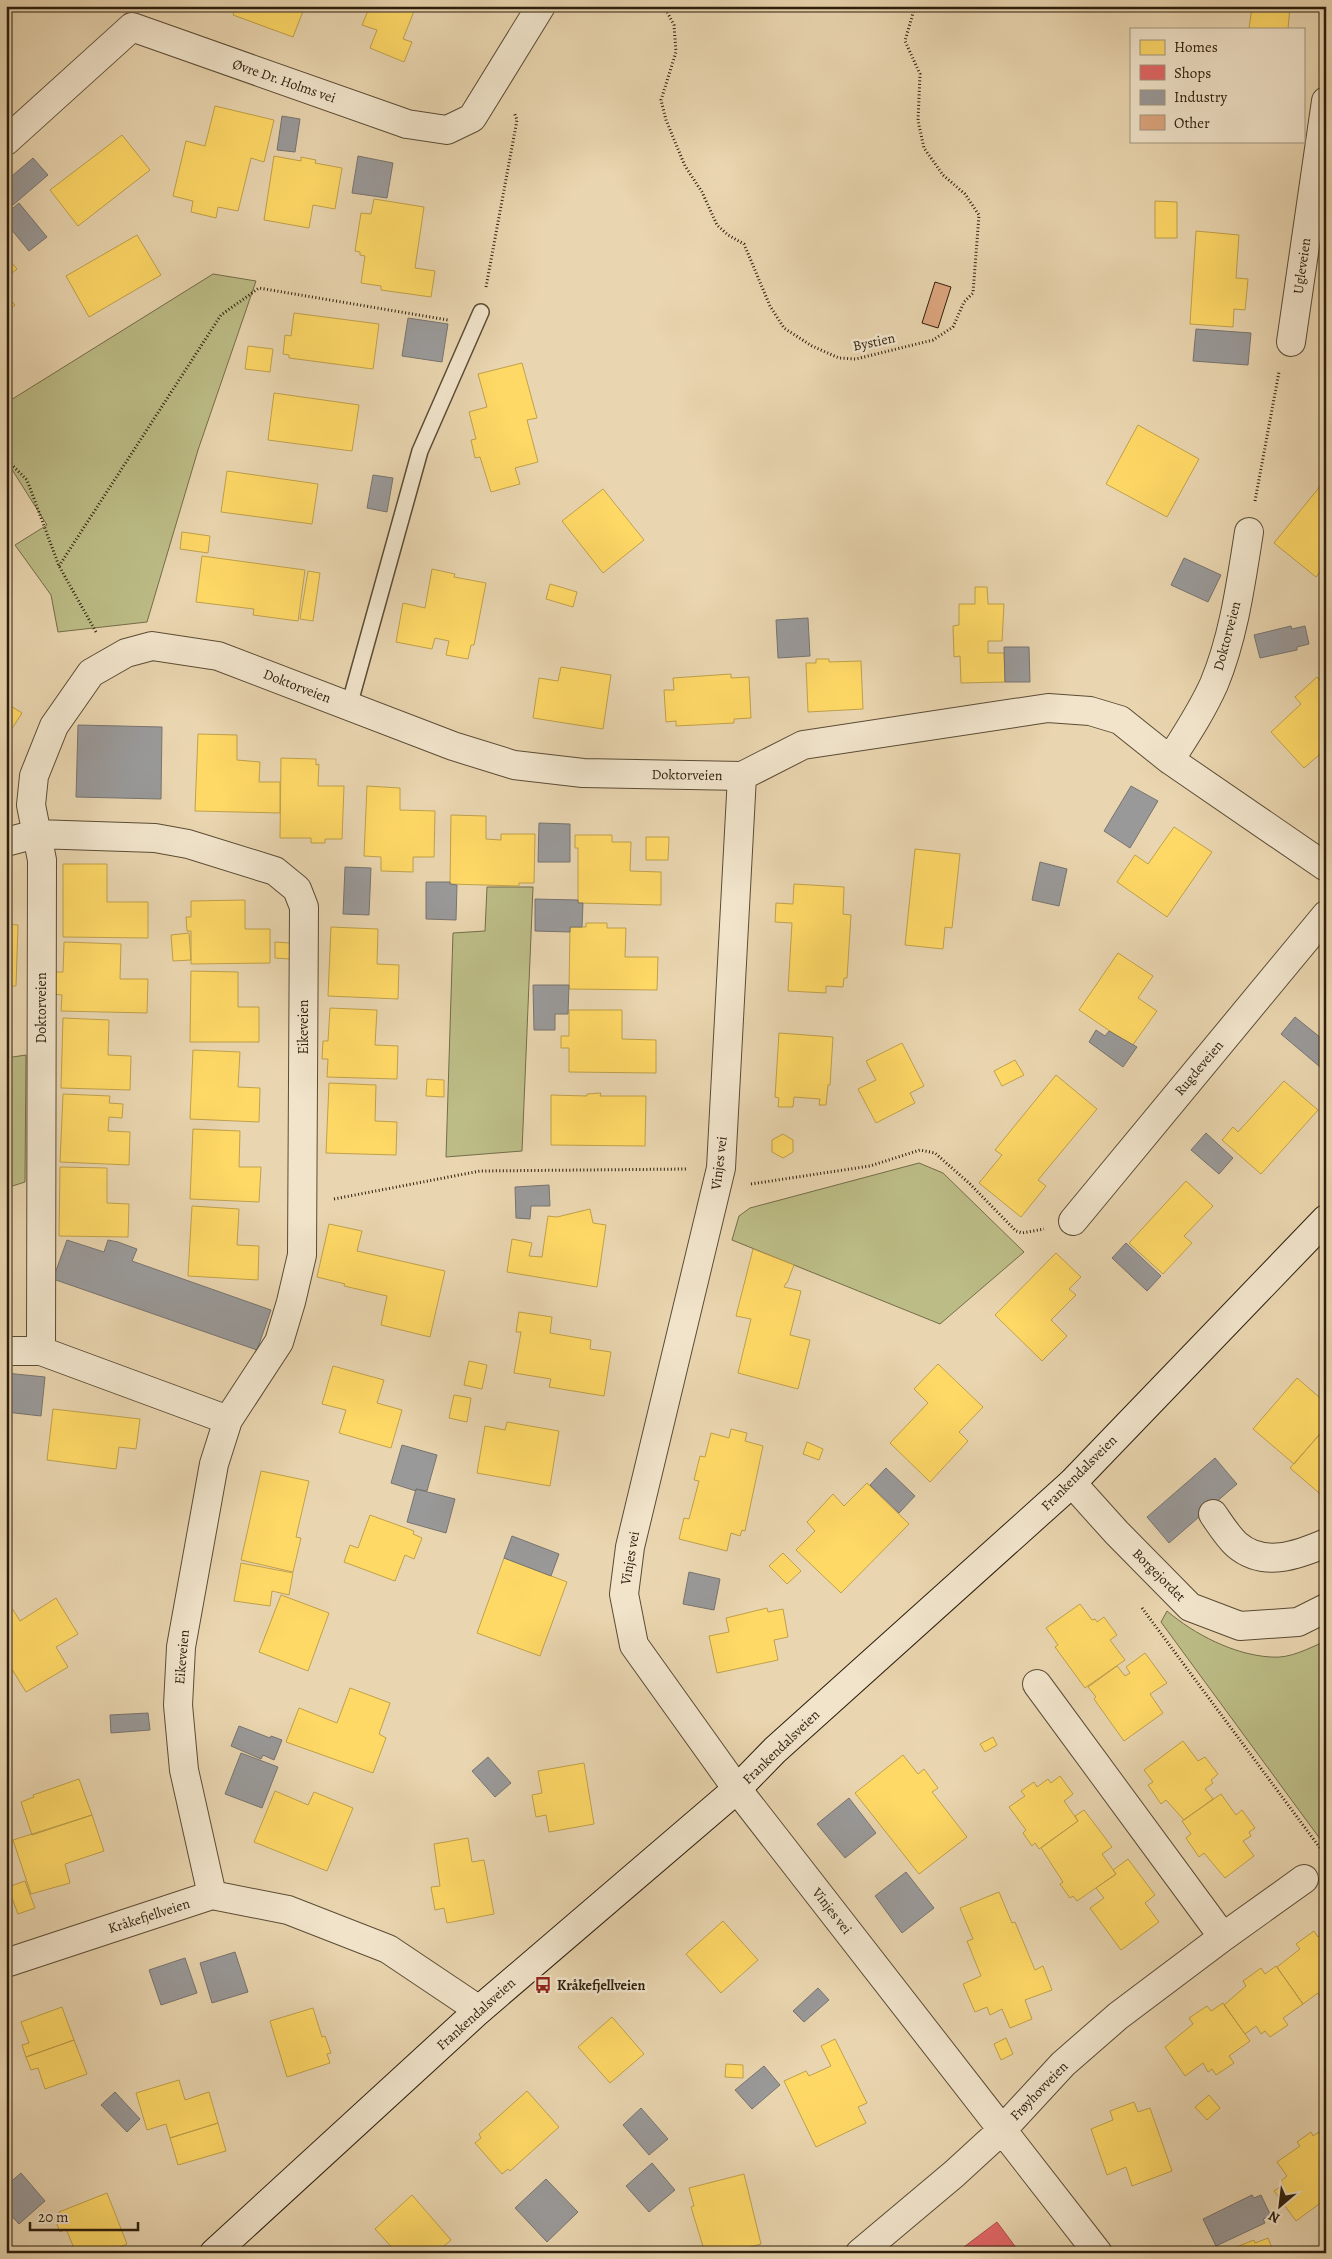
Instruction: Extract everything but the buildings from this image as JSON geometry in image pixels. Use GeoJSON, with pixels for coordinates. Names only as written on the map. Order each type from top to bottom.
{"type":"FeatureCollection","features":[{"type":"Feature","properties":{"kind":"street","name":"Øvre Dr. Holms vei"},"geometry":{"type":"LineString","coordinates":[[6,141],[132,27],[407,124],[448,130],[472,118],[541,6]]}},
{"type":"Feature","properties":{"kind":"street","name":"Ugleveien"},"geometry":{"type":"LineString","coordinates":[[1291,342],[1326,101]]}},
{"type":"Feature","properties":{"kind":"street","name":"Doktorveien"},"geometry":{"type":"LineString","coordinates":[[1170,760],[1194,723],[1206,700],[1226,651],[1239,592],[1249,532]]}},
{"type":"Feature","properties":{"kind":"street","name":"Doktorveien"},"geometry":{"type":"LineString","coordinates":[[41,1351],[42,860],[31,805],[34,776],[54,726],[91,673],[126,653],[152,646],[218,656],[453,746],[514,765],[583,773],[742,776],[803,745],[1048,708],[1090,711],[1120,720],[1170,760],[1326,867]]}},
{"type":"Feature","properties":{"kind":"street","name":"Vinjes vei"},"geometry":{"type":"LineString","coordinates":[[742,776],[719,1178],[630,1547],[624,1594],[634,1645],[737,1789],[1098,2253]]}},
{"type":"Feature","properties":{"kind":"street","name":"Eikeveien"},"geometry":{"type":"LineString","coordinates":[[6,842],[36,834],[155,838],[188,844],[275,871],[296,889],[304,907],[302,1255],[291,1302],[278,1342],[228,1420],[214,1464],[181,1647],[178,1705],[184,1770],[212,1895]]}},
{"type":"Feature","properties":{"kind":"street","name":"Rugdeveien"},"geometry":{"type":"LineString","coordinates":[[1073,1221],[1326,915]]}},
{"type":"Feature","properties":{"kind":"street","name":"Frankendalsveien"},"geometry":{"type":"LineString","coordinates":[[214,2253],[479,2010],[737,1789],[775,1750],[1072,1483],[1326,1219]]}},
{"type":"Feature","properties":{"kind":"street"},"geometry":{"type":"LineString","coordinates":[[6,1351],[41,1351],[228,1420]]}},
{"type":"Feature","properties":{"kind":"street","name":"Borgejordet"},"geometry":{"type":"LineString","coordinates":[[1072,1483],[1117,1533],[1190,1607],[1240,1626],[1298,1622],[1326,1608]]}},
{"type":"Feature","properties":{"kind":"street"},"geometry":{"type":"LineString","coordinates":[[1213,1514],[1238,1545],[1258,1556],[1278,1559],[1302,1554],[1326,1543]]}},
{"type":"Feature","properties":{"kind":"street"},"geometry":{"type":"LineString","coordinates":[[1037,1684],[1223,1936]]}},
{"type":"Feature","properties":{"kind":"street","name":"Frøyhovveien"},"geometry":{"type":"LineString","coordinates":[[860,2253],[954,2174],[1002,2130],[1064,2064],[1118,2016],[1223,1936],[1304,1879]]}},
{"type":"Feature","properties":{"kind":"street","name":"Kråkefjellveien"},"geometry":{"type":"LineString","coordinates":[[6,1963],[212,1895],[288,1910],[388,1949],[479,2010]]}},
{"type":"Feature","properties":{"kind":"lane"},"geometry":{"type":"LineString","coordinates":[[349,706],[420,450],[478,318]]}},
{"type":"Feature","properties":{"kind":"path","name":"Bystien"},"geometry":{"type":"LineString","coordinates":[[664,6],[674,25],[676,52],[661,100],[666,120],[685,166],[702,192],[717,224],[728,235],[744,244],[770,306],[784,328],[812,346],[839,358],[856,359],[933,340],[953,327],[964,302],[973,293],[979,215],[964,194],[943,175],[924,148],[918,121],[920,74],[905,41],[915,6]]}},
{"type":"Feature","properties":{"kind":"path"},"geometry":{"type":"LineString","coordinates":[[59,566],[221,315],[259,288],[478,318],[517,120],[499,76]]}},
{"type":"Feature","properties":{"kind":"path"},"geometry":{"type":"LineString","coordinates":[[1249,532],[1282,359],[1291,342]]}},
{"type":"Feature","properties":{"kind":"path"},"geometry":{"type":"LineString","coordinates":[[6,459],[27,480],[59,566],[112,661]]}},
{"type":"Feature","properties":{"kind":"path"},"geometry":{"type":"LineString","coordinates":[[303,1205],[480,1172],[719,1178],[870,1166],[920,1150],[935,1154],[970,1184],[1016,1231],[1022,1233],[1038,1231],[1073,1221]]}},
{"type":"Feature","properties":{"kind":"path"},"geometry":{"type":"LineString","coordinates":[[1138,1602],[1326,1855]]}},
{"type":"Feature","properties":{"kind":"green space"},"geometry":{"type":"Polygon","coordinates":[[[213,274],[256,281],[198,450],[147,622],[58,632],[51,595],[15,545],[47,525],[6,460],[6,403],[213,274]]]}},
{"type":"Feature","properties":{"kind":"green space"},"geometry":{"type":"Polygon","coordinates":[[[487,887],[533,887],[522,1151],[446,1157],[453,933],[485,931],[487,887]]]}},
{"type":"Feature","properties":{"kind":"green space"},"geometry":{"type":"Polygon","coordinates":[[[26,1055],[25,1182],[6,1188],[6,1058],[26,1055]]]}},
{"type":"Feature","properties":{"kind":"green space"},"geometry":{"type":"Polygon","coordinates":[[[919,1163],[943,1173],[1024,1252],[940,1324],[732,1240],[739,1216],[750,1208],[919,1163]]]}},
{"type":"Feature","properties":{"kind":"green space"},"geometry":{"type":"Polygon","coordinates":[[[1167,1611],[1189,1628],[1215,1642],[1229,1648],[1257,1655],[1285,1656],[1326,1641],[1326,1847],[1161,1622],[1167,1611]]]}},
{"type":"Feature","properties":{"kind":"place","name":"Kråkefjellveien"},"geometry":{"type":"Point","coordinates":[543,1985]}}]}
